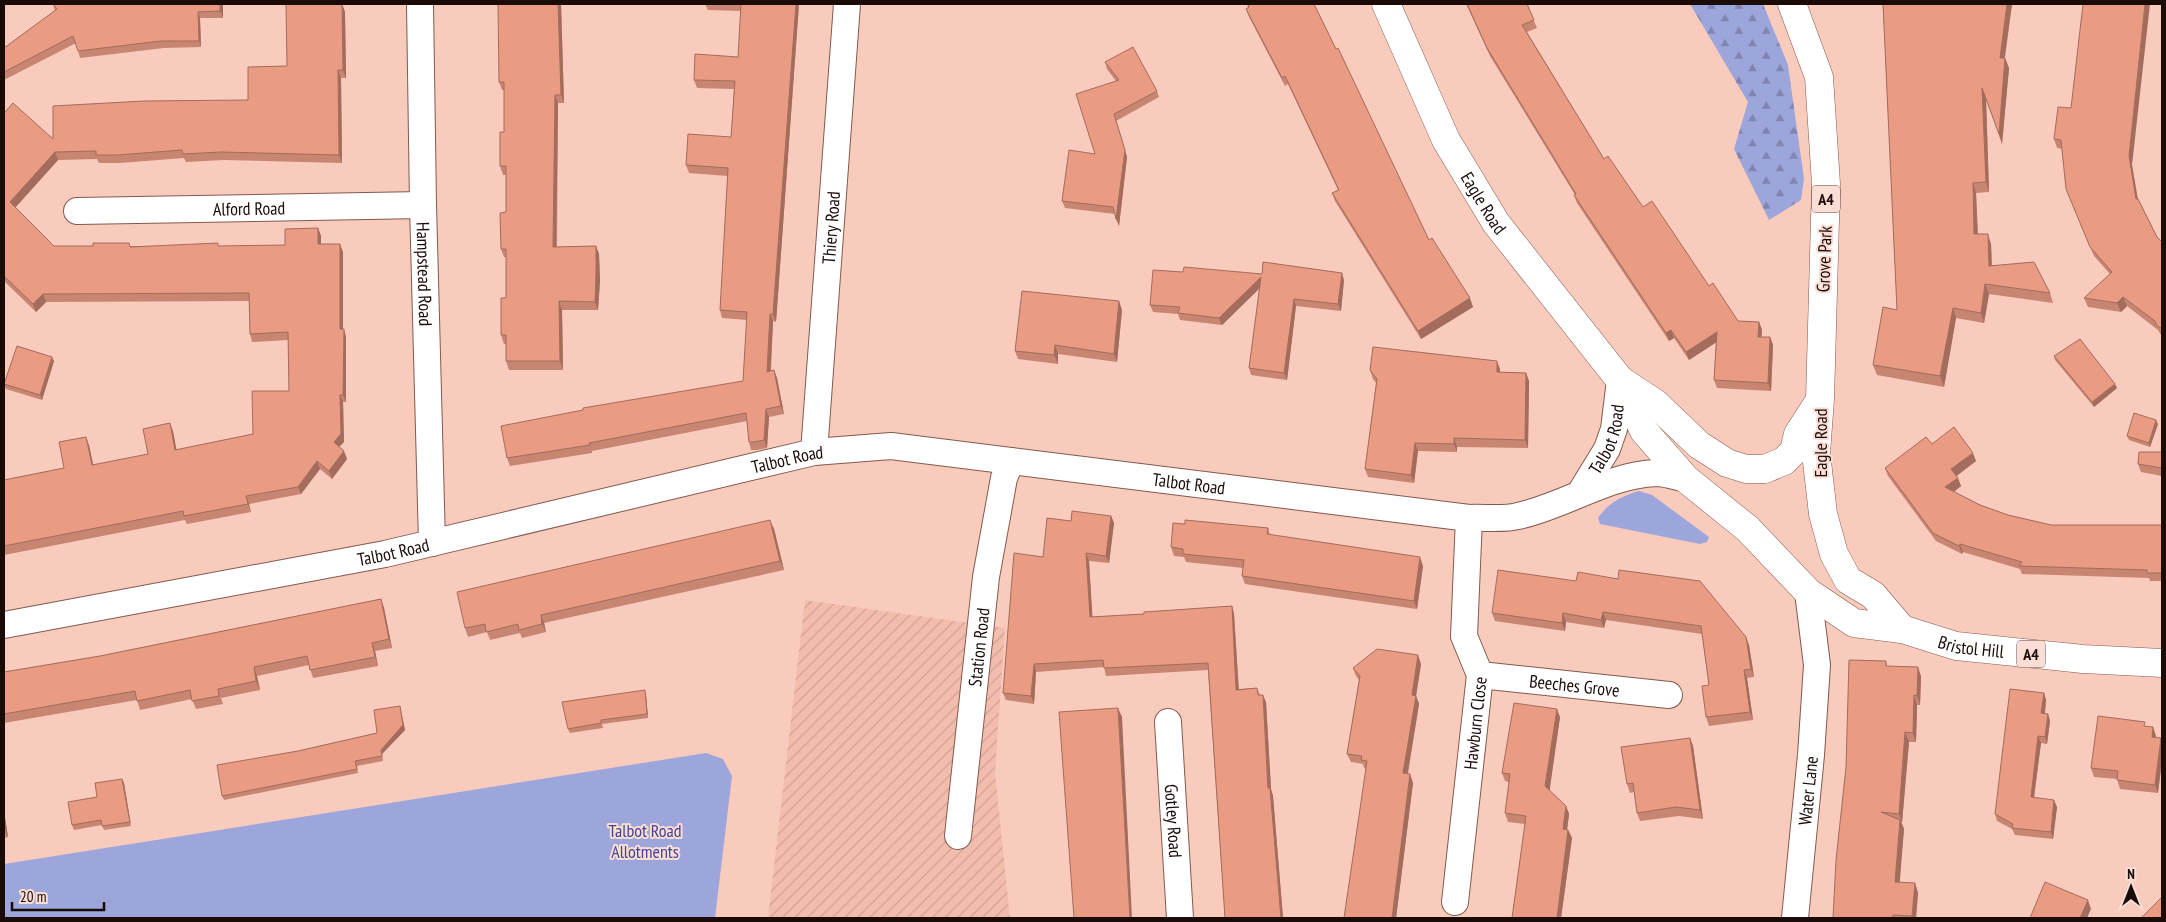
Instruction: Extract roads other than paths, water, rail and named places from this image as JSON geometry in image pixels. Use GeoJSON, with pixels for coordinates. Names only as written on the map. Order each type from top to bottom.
{"type":"FeatureCollection","features":[{"type":"Feature","properties":{"kind":"highway","name":"Eagle Road"},"geometry":{"type":"LineString","coordinates":[[1386,4],[1446,140],[1496,223],[1620,380],[1644,431],[1686,479],[1748,529],[1808,592],[1832,610]]}},
{"type":"Feature","properties":{"kind":"highway","name":"Grove Park"},"geometry":{"type":"LineString","coordinates":[[1792,4],[1819,77],[1826,184],[1820,399]]}},
{"type":"Feature","properties":{"kind":"highway","name":"Eagle Road"},"geometry":{"type":"LineString","coordinates":[[1620,380],[1656,403],[1699,445],[1728,463],[1746,469],[1765,469],[1784,461],[1794,451],[1798,434],[1820,399]]}},
{"type":"Feature","properties":{"kind":"highway","name":"Eagle Road"},"geometry":{"type":"LineString","coordinates":[[1820,399],[1816,453],[1823,514],[1834,554],[1848,580]]}},
{"type":"Feature","properties":{"kind":"highway","name":"A4"},"geometry":{"type":"LineString","coordinates":[[1848,580],[1872,595],[1902,629]]}},
{"type":"Feature","properties":{"kind":"highway","name":"Bristol Hill"},"geometry":{"type":"LineString","coordinates":[[1832,610],[1854,623],[1902,629],[1956,646],[2083,659],[2162,663]]}},
{"type":"Feature","properties":{"kind":"street","name":"Hampstead Road"},"geometry":{"type":"LineString","coordinates":[[420,4],[432,543]]}},
{"type":"Feature","properties":{"kind":"street","name":"Thiery Road"},"geometry":{"type":"LineString","coordinates":[[814,452],[847,4]]}},
{"type":"Feature","properties":{"kind":"street","name":"Alford Road"},"geometry":{"type":"LineString","coordinates":[[77,211],[423,205]]}},
{"type":"Feature","properties":{"kind":"street","name":"Talbot Road"},"geometry":{"type":"LineString","coordinates":[[1580,493],[1607,449],[1614,429],[1620,380]]}},
{"type":"Feature","properties":{"kind":"street","name":"Talbot Road"},"geometry":{"type":"LineString","coordinates":[[4,625],[385,554],[814,452],[891,446],[963,453],[1011,461],[1469,518],[1516,517],[1552,506],[1580,493],[1633,477],[1658,473],[1686,479]]}},
{"type":"Feature","properties":{"kind":"street","name":"Station Road"},"geometry":{"type":"LineString","coordinates":[[958,836],[986,577],[1004,478],[1011,461]]}},
{"type":"Feature","properties":{"kind":"street","name":"Hawburn Close"},"geometry":{"type":"LineString","coordinates":[[1455,902],[1480,675],[1464,636],[1469,518]]}},
{"type":"Feature","properties":{"kind":"street","name":"Water Lane"},"geometry":{"type":"LineString","coordinates":[[1817,665],[1832,610],[1848,580]]}},
{"type":"Feature","properties":{"kind":"street","name":"Water Lane"},"geometry":{"type":"LineString","coordinates":[[1795,918],[1811,756],[1817,665],[1808,592]]}},
{"type":"Feature","properties":{"kind":"street","name":"Beeches Grove"},"geometry":{"type":"LineString","coordinates":[[1480,675],[1669,695]]}},
{"type":"Feature","properties":{"kind":"street","name":"Gotley Road"},"geometry":{"type":"LineString","coordinates":[[1168,722],[1180,918]]}},
{"type":"Feature","properties":{"kind":"park label","name":"Talbot Road Allotments"},"geometry":{"type":"Point","coordinates":[645,840]}}]}
